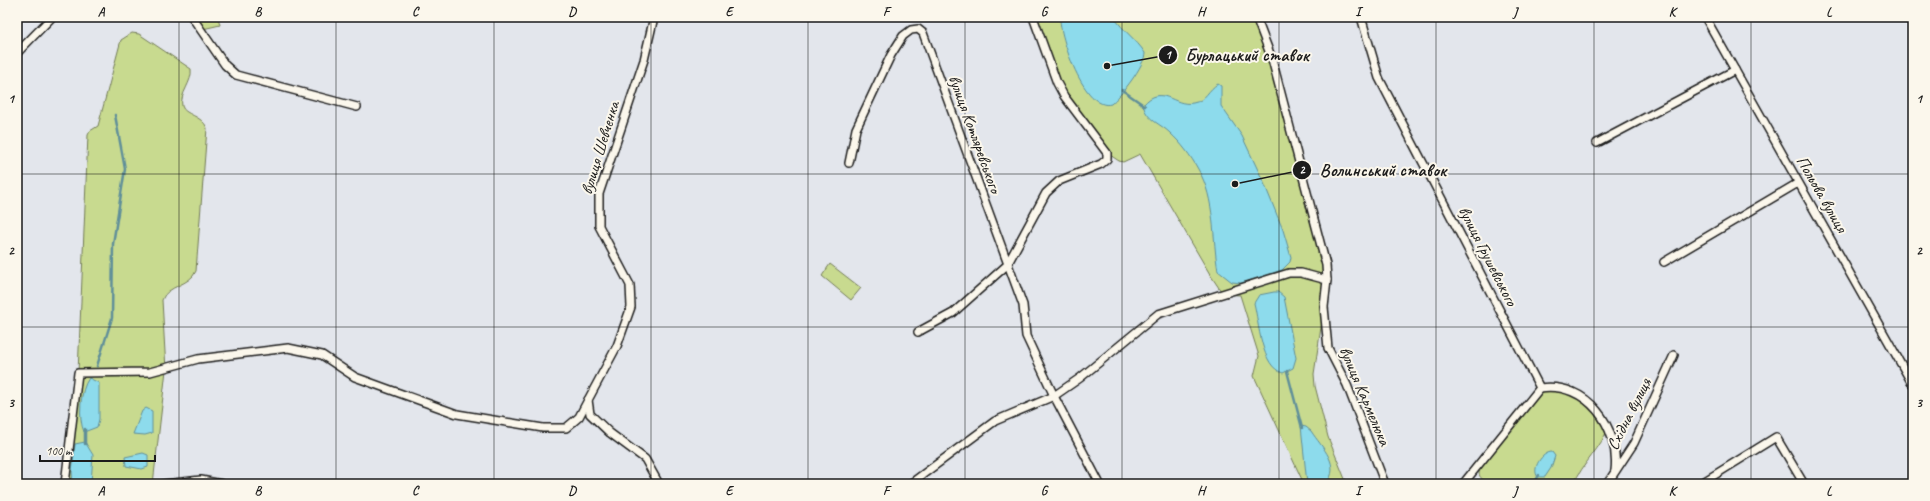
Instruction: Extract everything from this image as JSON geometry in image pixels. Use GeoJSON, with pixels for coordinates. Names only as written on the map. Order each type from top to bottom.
{"type":"FeatureCollection","features":[{"type":"Feature","properties":{"kind":"street"},"geometry":{"type":"LineString","coordinates":[[17,53],[52,17]]}},
{"type":"Feature","properties":{"kind":"street"},"geometry":{"type":"LineString","coordinates":[[192,17],[225,65],[236,75],[357,107]]}},
{"type":"Feature","properties":{"kind":"street","name":"вулиця Шевченка"},"geometry":{"type":"LineString","coordinates":[[64,484],[78,373],[150,372],[198,359],[288,348],[322,355],[355,377],[457,414],[543,428],[566,428],[579,417],[617,346],[631,307],[630,285],[599,226],[599,194],[644,60],[654,17]]}},
{"type":"Feature","properties":{"kind":"street"},"geometry":{"type":"LineString","coordinates":[[918,332],[953,312],[1007,265],[1046,193],[1059,181],[1100,164],[1107,159],[1107,152],[1064,96],[1057,83],[1033,17]]}},
{"type":"Feature","properties":{"kind":"street","name":"вулиця Кармелюка"},"geometry":{"type":"LineString","coordinates":[[1256,17],[1272,59],[1326,265],[1327,280],[1324,308],[1328,348],[1347,385],[1385,484]]}},
{"type":"Feature","properties":{"kind":"street","name":"вулиця Грушевського"},"geometry":{"type":"LineString","coordinates":[[1361,17],[1379,78],[1540,388]]}},
{"type":"Feature","properties":{"kind":"street","name":"Польова вулиця"},"geometry":{"type":"LineString","coordinates":[[1705,17],[1913,385]]}},
{"type":"Feature","properties":{"kind":"street","name":"вулиця Котляревського"},"geometry":{"type":"LineString","coordinates":[[849,163],[856,129],[891,55],[903,36],[911,30],[918,29],[923,34],[1023,305],[1026,336],[1054,396],[1100,484]]}},
{"type":"Feature","properties":{"kind":"street"},"geometry":{"type":"LineString","coordinates":[[1597,143],[1734,70]]}},
{"type":"Feature","properties":{"kind":"street"},"geometry":{"type":"LineString","coordinates":[[1664,262],[1798,183]]}},
{"type":"Feature","properties":{"kind":"street"},"geometry":{"type":"LineString","coordinates":[[910,484],[995,422],[1054,396],[1080,378],[1158,314],[1289,273],[1301,272],[1327,280]]}},
{"type":"Feature","properties":{"kind":"street","name":"Східна вулиця"},"geometry":{"type":"LineString","coordinates":[[1607,484],[1634,443],[1674,355]]}},
{"type":"Feature","properties":{"kind":"street"},"geometry":{"type":"LineString","coordinates":[[1463,484],[1540,388],[1550,386],[1571,391],[1580,395],[1594,406],[1605,421],[1612,437],[1616,460],[1615,471]]}},
{"type":"Feature","properties":{"kind":"street"},"geometry":{"type":"LineString","coordinates":[[588,400],[590,414],[610,433],[644,459],[659,484]]}},
{"type":"Feature","properties":{"kind":"street"},"geometry":{"type":"LineString","coordinates":[[1700,484],[1776,437],[1804,484]]}},
{"type":"Feature","properties":{"kind":"street"},"geometry":{"type":"LineString","coordinates":[[164,484],[201,480],[222,484]]}},
{"type":"Feature","properties":{"kind":"green space"},"geometry":{"type":"Polygon","coordinates":[[[197,17],[218,17],[220,25],[203,29],[197,17]]]}},
{"type":"Feature","properties":{"kind":"green space"},"geometry":{"type":"Polygon","coordinates":[[[1033,17],[1256,17],[1272,59],[1326,265],[1324,307],[1314,374],[1315,386],[1328,437],[1347,484],[1304,484],[1254,376],[1259,356],[1240,295],[1223,294],[1140,154],[1123,162],[1107,153],[1064,96],[1033,17]]]}},
{"type":"Feature","properties":{"kind":"green space"},"geometry":{"type":"Polygon","coordinates":[[[132,33],[139,34],[191,69],[190,79],[182,97],[182,106],[183,109],[201,120],[207,128],[196,271],[189,280],[169,291],[162,300],[166,370],[153,484],[65,484],[78,373],[88,135],[90,131],[98,126],[121,40],[132,33]]]}},
{"type":"Feature","properties":{"kind":"green space"},"geometry":{"type":"Polygon","coordinates":[[[830,264],[861,288],[851,300],[822,276],[830,264]]]}},
{"type":"Feature","properties":{"kind":"green space"},"geometry":{"type":"Polygon","coordinates":[[[1540,388],[1580,395],[1608,427],[1605,435],[1597,449],[1582,469],[1574,484],[1489,484],[1479,475],[1487,454],[1515,417],[1540,388]]]}},
{"type":"Feature","properties":{"kind":"water"},"geometry":{"type":"Polygon","coordinates":[[[1060,17],[1114,17],[1121,27],[1138,43],[1145,53],[1141,65],[1132,80],[1111,104],[1101,103],[1092,96],[1083,85],[1075,71],[1069,55],[1064,40],[1060,17]]]}},
{"type":"Feature","properties":{"kind":"water"},"geometry":{"type":"Polygon","coordinates":[[[1218,84],[1221,86],[1221,106],[1242,136],[1264,183],[1283,230],[1291,257],[1290,262],[1282,270],[1241,283],[1232,282],[1218,271],[1211,206],[1204,181],[1198,169],[1182,145],[1148,115],[1143,105],[1156,96],[1168,97],[1179,102],[1197,102],[1218,84]]]}},
{"type":"Feature","properties":{"kind":"water"},"geometry":{"type":"Polygon","coordinates":[[[1278,292],[1284,297],[1296,358],[1293,368],[1283,373],[1276,369],[1265,353],[1254,303],[1259,295],[1278,292]]]}},
{"type":"Feature","properties":{"kind":"water"},"geometry":{"type":"Polygon","coordinates":[[[89,378],[99,383],[99,419],[97,427],[84,432],[81,419],[81,404],[86,383],[89,378]]]}},
{"type":"Feature","properties":{"kind":"water"},"geometry":{"type":"Polygon","coordinates":[[[146,408],[152,411],[152,433],[145,435],[133,434],[142,411],[146,408]]]}},
{"type":"Feature","properties":{"kind":"water"},"geometry":{"type":"Polygon","coordinates":[[[1301,426],[1306,427],[1311,431],[1329,457],[1332,470],[1326,484],[1307,484],[1301,426]]]}},
{"type":"Feature","properties":{"kind":"water"},"geometry":{"type":"Polygon","coordinates":[[[85,442],[93,455],[91,483],[73,483],[72,472],[75,444],[85,442]]]}},
{"type":"Feature","properties":{"kind":"water"},"geometry":{"type":"Polygon","coordinates":[[[1552,452],[1555,456],[1551,468],[1545,477],[1538,477],[1536,470],[1541,458],[1552,452]]]}},
{"type":"Feature","properties":{"kind":"water"},"geometry":{"type":"Polygon","coordinates":[[[143,453],[148,455],[148,467],[142,469],[126,466],[125,457],[143,453]]]}},
{"type":"Feature","properties":{"kind":"waterway"},"geometry":{"type":"LineString","coordinates":[[1122,90],[1145,106]]}},
{"type":"Feature","properties":{"kind":"waterway"},"geometry":{"type":"LineString","coordinates":[[97,366],[112,318],[113,244],[125,169],[115,115]]}},
{"type":"Feature","properties":{"kind":"waterway"},"geometry":{"type":"LineString","coordinates":[[1287,371],[1302,428]]}},
{"type":"Feature","properties":{"kind":"waterway"},"geometry":{"type":"LineString","coordinates":[[85,429],[85,444]]}},
{"type":"Feature","properties":{"kind":"waterway"},"geometry":{"type":"LineString","coordinates":[[1534,484],[1539,475]]}},
{"type":"Feature","properties":{"kind":"place","name":"Бурлацький ставок"},"geometry":{"type":"Point","coordinates":[1107,66]}},
{"type":"Feature","properties":{"kind":"place","name":"Волинський ставок"},"geometry":{"type":"Point","coordinates":[1235,184]}}]}
